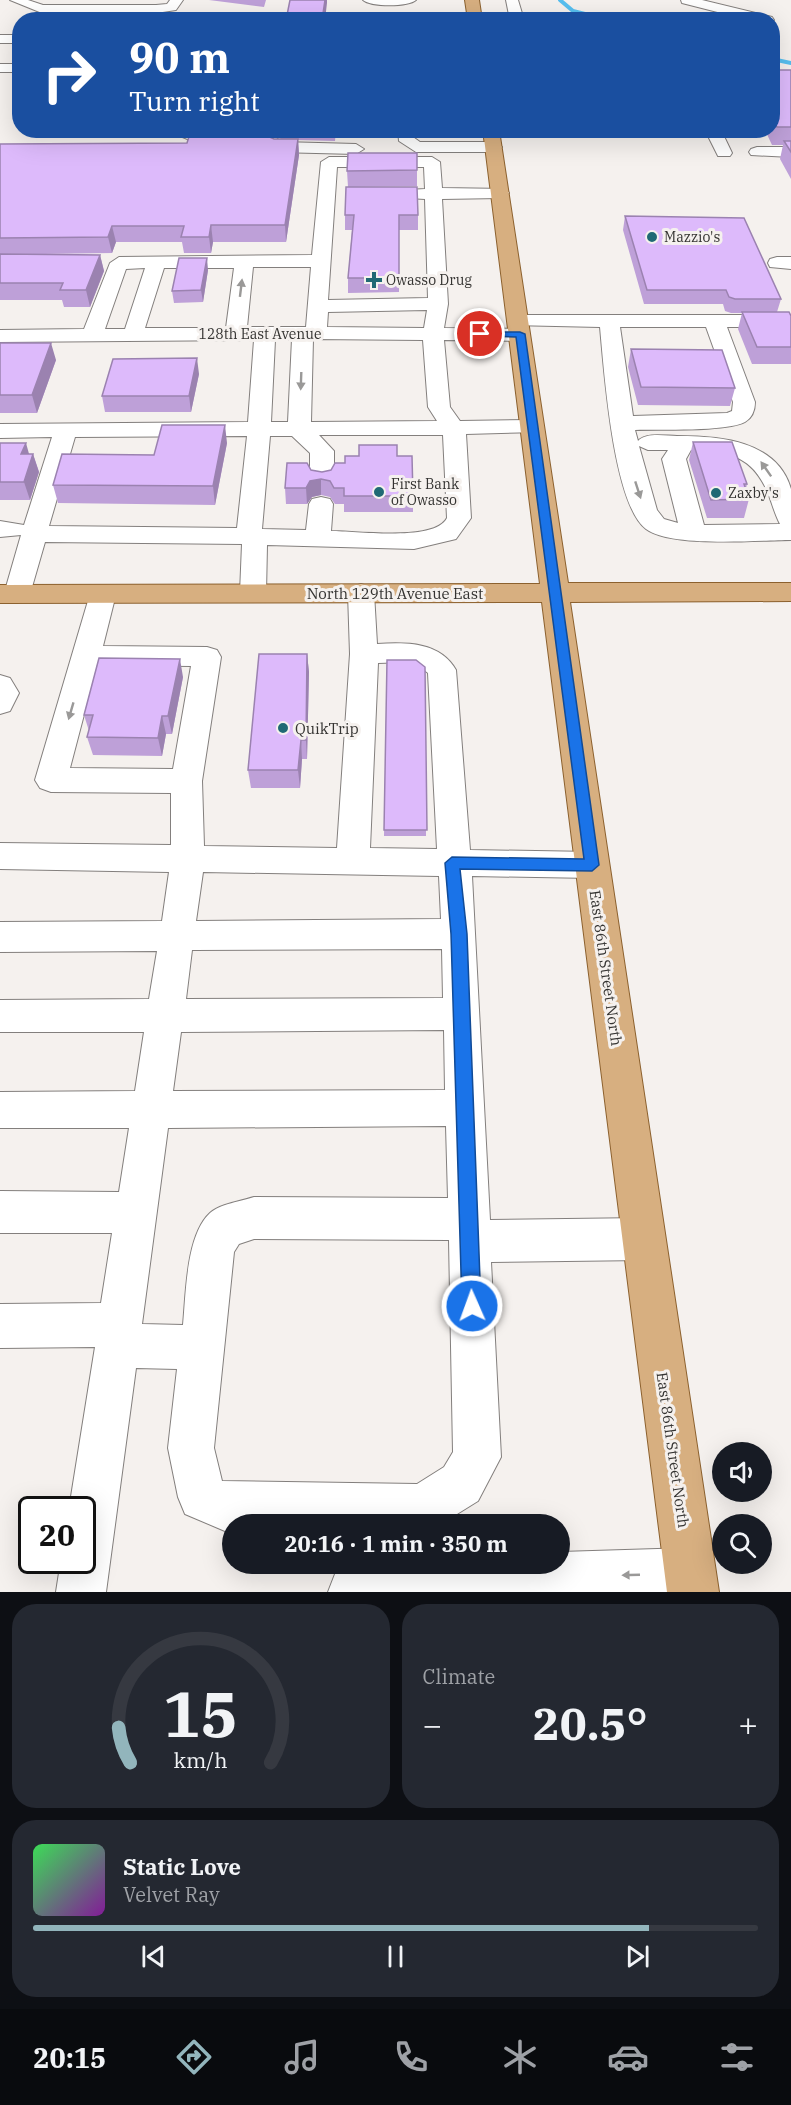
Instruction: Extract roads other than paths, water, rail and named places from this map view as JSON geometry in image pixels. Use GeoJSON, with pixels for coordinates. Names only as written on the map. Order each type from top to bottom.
{"type":"FeatureCollection","features":[{"type":"Feature","properties":{"kind":"main road","name":"East 86th Street North"},"geometry":{"type":"LineString","coordinates":[[492,139],[691,1582]]}},
{"type":"Feature","properties":{"kind":"main road","name":"North 129th Avenue East"},"geometry":{"type":"LineString","coordinates":[[8,594],[791,592]]}},
{"type":"Feature","properties":{"kind":"street"},"geometry":{"type":"LineString","coordinates":[[16,0],[42,9],[156,9],[171,7],[177,0]]}},
{"type":"Feature","properties":{"kind":"street"},"geometry":{"type":"LineString","coordinates":[[369,4],[410,0]]}},
{"type":"Feature","properties":{"kind":"street"},"geometry":{"type":"LineString","coordinates":[[687,0],[735,12]]}},
{"type":"Feature","properties":{"kind":"street"},"geometry":{"type":"LineString","coordinates":[[268,138],[276,147],[358,149],[416,147],[492,139]]}},
{"type":"Feature","properties":{"kind":"street"},"geometry":{"type":"LineString","coordinates":[[358,149],[359,138]]}},
{"type":"Feature","properties":{"kind":"street"},"geometry":{"type":"LineString","coordinates":[[405,138],[416,147]]}},
{"type":"Feature","properties":{"kind":"street"},"geometry":{"type":"LineString","coordinates":[[717,138],[724,153]]}},
{"type":"Feature","properties":{"kind":"street"},"geometry":{"type":"LineString","coordinates":[[757,152],[791,152]]}},
{"type":"Feature","properties":{"kind":"street"},"geometry":{"type":"LineString","coordinates":[[16,531],[414,541],[446,535],[455,529],[459,518],[454,428],[439,406],[433,334],[438,304],[432,162],[329,162],[321,261],[298,430]]}},
{"type":"Feature","properties":{"kind":"street"},"geometry":{"type":"LineString","coordinates":[[398,194],[500,193]]}},
{"type":"Feature","properties":{"kind":"street"},"geometry":{"type":"LineString","coordinates":[[326,194],[350,194]]}},
{"type":"Feature","properties":{"kind":"street"},"geometry":{"type":"LineString","coordinates":[[95,263],[321,261]]}},
{"type":"Feature","properties":{"kind":"street"},"geometry":{"type":"LineString","coordinates":[[244,262],[237,324],[313,322],[438,304]]}},
{"type":"Feature","properties":{"kind":"street"},"geometry":{"type":"LineString","coordinates":[[92,335],[119,263]]}},
{"type":"Feature","properties":{"kind":"street"},"geometry":{"type":"LineString","coordinates":[[133,335],[156,263]]}},
{"type":"Feature","properties":{"kind":"street"},"geometry":{"type":"LineString","coordinates":[[40,336],[45,314]]}},
{"type":"Feature","properties":{"kind":"street"},"geometry":{"type":"LineString","coordinates":[[609,321],[625,433],[636,484],[646,515],[662,528],[693,532],[791,532]]}},
{"type":"Feature","properties":{"kind":"street","name":"128th East Avenue"},"geometry":{"type":"LineString","coordinates":[[0,336],[133,335],[237,324],[265,333],[313,322],[433,334],[609,321],[791,321]]}},
{"type":"Feature","properties":{"kind":"street"},"geometry":{"type":"LineString","coordinates":[[625,433],[730,420],[738,418],[744,411],[744,402],[714,321]]}},
{"type":"Feature","properties":{"kind":"street"},"geometry":{"type":"LineString","coordinates":[[253,593],[255,537],[248,525],[259,430],[265,333]]}},
{"type":"Feature","properties":{"kind":"street"},"geometry":{"type":"LineString","coordinates":[[0,431],[532,427]]}},
{"type":"Feature","properties":{"kind":"street"},"geometry":{"type":"LineString","coordinates":[[298,430],[322,451],[322,492],[318,539]]}},
{"type":"Feature","properties":{"kind":"street"},"geometry":{"type":"LineString","coordinates":[[8,594],[16,531],[45,491],[66,431]]}},
{"type":"Feature","properties":{"kind":"street"},"geometry":{"type":"LineString","coordinates":[[625,433],[724,447],[748,453],[762,462],[782,496],[791,522]]}},
{"type":"Feature","properties":{"kind":"street"},"geometry":{"type":"LineString","coordinates":[[684,443],[674,459],[693,532]]}},
{"type":"Feature","properties":{"kind":"street"},"geometry":{"type":"LineString","coordinates":[[353,862],[364,654],[361,593]]}},
{"type":"Feature","properties":{"kind":"street"},"geometry":{"type":"LineString","coordinates":[[103,594],[51,780],[186,781]]}},
{"type":"Feature","properties":{"kind":"street"},"geometry":{"type":"LineString","coordinates":[[364,654],[420,653],[433,658],[442,670],[452,863],[459,934],[462,1014],[469,1230],[477,1457],[461,1484],[422,1508],[225,1507],[202,1497],[191,1448],[213,1247],[225,1227],[254,1218],[469,1230],[644,1239]]}},
{"type":"Feature","properties":{"kind":"street"},"geometry":{"type":"LineString","coordinates":[[81,1592],[188,859],[186,781],[207,657],[87,655]]}},
{"type":"Feature","properties":{"kind":"street"},"geometry":{"type":"LineString","coordinates":[[0,685],[4,693],[0,704]]}},
{"type":"Feature","properties":{"kind":"street"},"geometry":{"type":"LineString","coordinates":[[0,856],[592,865]]}},
{"type":"Feature","properties":{"kind":"street"},"geometry":{"type":"LineString","coordinates":[[0,937],[459,934]]}},
{"type":"Feature","properties":{"kind":"street"},"geometry":{"type":"LineString","coordinates":[[0,1016],[462,1014]]}},
{"type":"Feature","properties":{"kind":"street"},"geometry":{"type":"LineString","coordinates":[[0,1110],[465,1108]]}},
{"type":"Feature","properties":{"kind":"street"},"geometry":{"type":"LineString","coordinates":[[0,1212],[136,1213]]}},
{"type":"Feature","properties":{"kind":"street"},"geometry":{"type":"LineString","coordinates":[[0,1326],[118,1335],[202,1347]]}},
{"type":"Feature","properties":{"kind":"street"},"geometry":{"type":"LineString","coordinates":[[353,1592],[424,1582],[691,1582]]}},
{"type":"Feature","properties":{"kind":"waterway"},"geometry":{"type":"LineString","coordinates":[[560,0],[577,12]]}},
{"type":"Feature","properties":{"kind":"waterway"},"geometry":{"type":"LineString","coordinates":[[780,61],[791,63]]}},
{"type":"Feature","properties":{"kind":"place","name":"Mazzio's"},"geometry":{"type":"Point","coordinates":[652,237]}},
{"type":"Feature","properties":{"kind":"place","name":"Owasso Drug"},"geometry":{"type":"Point","coordinates":[374,280]}},
{"type":"Feature","properties":{"kind":"place","name":"First Bank of Owasso"},"geometry":{"type":"Point","coordinates":[379,492]}},
{"type":"Feature","properties":{"kind":"place","name":"Zaxby's"},"geometry":{"type":"Point","coordinates":[716,493]}},
{"type":"Feature","properties":{"kind":"place","name":"QuikTrip"},"geometry":{"type":"Point","coordinates":[283,728]}}]}
